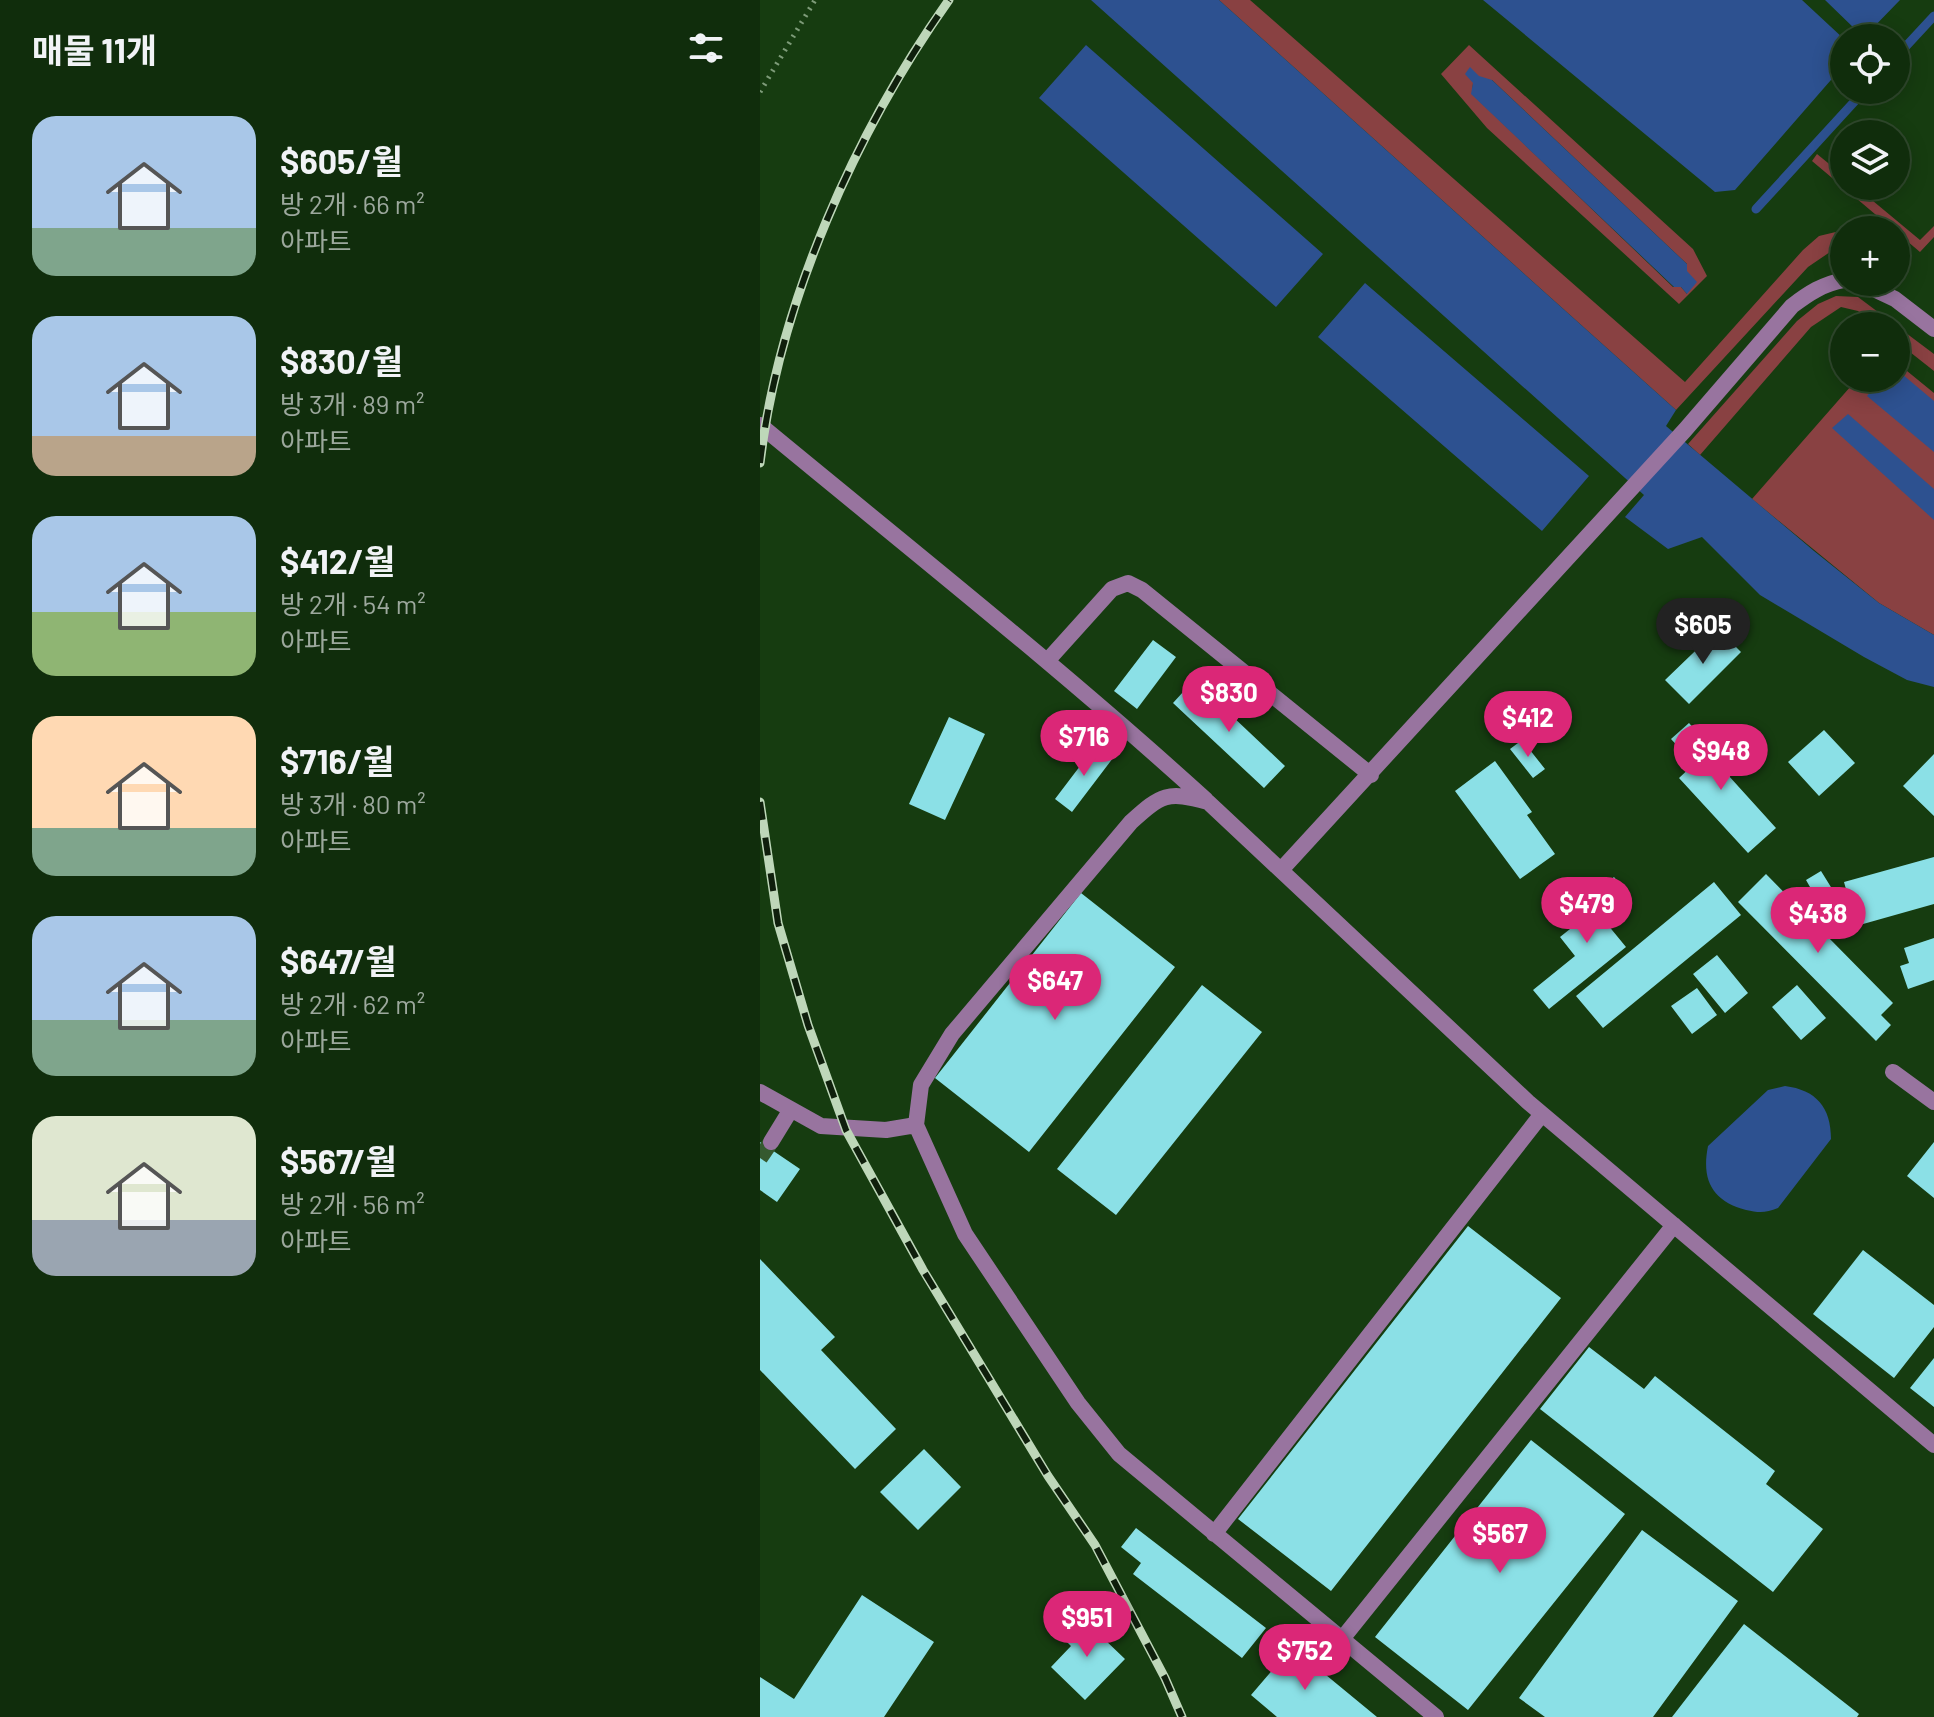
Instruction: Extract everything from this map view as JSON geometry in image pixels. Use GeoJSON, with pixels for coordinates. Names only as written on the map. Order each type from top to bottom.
{"type":"FeatureCollection","features":[{"type":"Feature","properties":{"kind":"street"},"geometry":{"type":"LineString","coordinates":[[1281,870],[1685,430],[1792,306],[1830,283]]}},
{"type":"Feature","properties":{"kind":"street"},"geometry":{"type":"LineString","coordinates":[[1890,296],[1934,329]]}},
{"type":"Feature","properties":{"kind":"street"},"geometry":{"type":"LineString","coordinates":[[760,425],[1118,720],[1542,1114],[1934,1445]]}},
{"type":"Feature","properties":{"kind":"street"},"geometry":{"type":"LineString","coordinates":[[1048,660],[1112,589],[1128,583],[1142,590],[1371,775]]}},
{"type":"Feature","properties":{"kind":"street"},"geometry":{"type":"LineString","coordinates":[[1208,802],[1178,794],[1155,800],[1131,822],[952,1034],[921,1085],[916,1125],[965,1234],[1078,1403],[1119,1454],[1436,1717]]}},
{"type":"Feature","properties":{"kind":"street"},"geometry":{"type":"LineString","coordinates":[[1893,1072],[1934,1102]]}},
{"type":"Feature","properties":{"kind":"street"},"geometry":{"type":"LineString","coordinates":[[760,1092],[821,1126],[846,1130],[886,1130],[916,1125]]}},
{"type":"Feature","properties":{"kind":"street"},"geometry":{"type":"LineString","coordinates":[[771,1142],[790,1111]]}},
{"type":"Feature","properties":{"kind":"street"},"geometry":{"type":"LineString","coordinates":[[1214,1534],[1542,1114]]}},
{"type":"Feature","properties":{"kind":"street"},"geometry":{"type":"LineString","coordinates":[[1342,1639],[1674,1225]]}},
{"type":"Feature","properties":{"kind":"path"},"geometry":{"type":"LineString","coordinates":[[760,92],[815,0]]}},
{"type":"Feature","properties":{"kind":"shaded area"},"geometry":{"type":"Polygon","coordinates":[[[1219,0],[1250,0],[1685,382],[1803,250],[1819,236],[1830,233],[1830,252],[1808,267],[1676,410],[1219,0]]]}},
{"type":"Feature","properties":{"kind":"shaded area"},"geometry":{"type":"Polygon","coordinates":[[[1469,45],[1693,249],[1707,276],[1679,304],[1487,128],[1441,74],[1469,45]],[[1492,80],[1473,83],[1472,94],[1673,287],[1681,287],[1687,294],[1687,264],[1492,80]]]}},
{"type":"Feature","properties":{"kind":"shaded area"},"geometry":{"type":"Polygon","coordinates":[[[1817,154],[1830,165],[1830,176],[1812,161],[1817,154]]]}},
{"type":"Feature","properties":{"kind":"shaded area"},"geometry":{"type":"Polygon","coordinates":[[[1858,200],[1872,200],[1891,216],[1877,216],[1858,200]]]}},
{"type":"Feature","properties":{"kind":"shaded area"},"geometry":{"type":"Polygon","coordinates":[[[1934,226],[1934,237],[1920,252],[1910,244],[1910,232],[1920,240],[1934,226]]]}},
{"type":"Feature","properties":{"kind":"shaded area"},"geometry":{"type":"Polygon","coordinates":[[[1836,296],[1858,297],[1878,312],[1859,312],[1841,307],[1811,327],[1700,455],[1688,444],[1797,321],[1818,304],[1836,296]]]}},
{"type":"Feature","properties":{"kind":"shaded area"},"geometry":{"type":"Polygon","coordinates":[[[1910,336],[1934,354],[1934,371],[1910,352],[1910,336]]]}},
{"type":"Feature","properties":{"kind":"shaded area"},"geometry":{"type":"Polygon","coordinates":[[[1910,373],[1934,393],[1934,635],[1879,603],[1752,499],[1846,392],[1910,392],[1910,373]]]}},
{"type":"Feature","properties":{"kind":"water"},"geometry":{"type":"Polygon","coordinates":[[[1091,0],[1219,0],[1676,410],[1666,426],[1879,603],[1934,635],[1934,687],[1907,680],[1760,595],[1702,537],[1668,549],[1625,517],[1644,495],[1091,0]]]}},
{"type":"Feature","properties":{"kind":"water"},"geometry":{"type":"Polygon","coordinates":[[[1483,0],[1802,0],[1830,26],[1830,81],[1735,190],[1715,192],[1483,0]]]}},
{"type":"Feature","properties":{"kind":"water"},"geometry":{"type":"Polygon","coordinates":[[[1825,0],[1900,0],[1877,24],[1850,24],[1825,0]]]}},
{"type":"Feature","properties":{"kind":"water"},"geometry":{"type":"Polygon","coordinates":[[[1086,45],[1323,254],[1276,307],[1039,98],[1086,45]]]}},
{"type":"Feature","properties":{"kind":"water"},"geometry":{"type":"Polygon","coordinates":[[[1470,67],[1479,76],[1492,80],[1687,264],[1687,271],[1697,282],[1687,294],[1681,287],[1674,287],[1471,94],[1473,83],[1465,74],[1470,67]]]}},
{"type":"Feature","properties":{"kind":"water"},"geometry":{"type":"Polygon","coordinates":[[[1365,283],[1589,476],[1542,531],[1318,337],[1365,283]]]}},
{"type":"Feature","properties":{"kind":"water"},"geometry":{"type":"Polygon","coordinates":[[[1910,381],[1934,401],[1934,452],[1867,396],[1870,392],[1910,392],[1910,381]]]}},
{"type":"Feature","properties":{"kind":"water"},"geometry":{"type":"Polygon","coordinates":[[[1848,414],[1934,489],[1934,520],[1832,428],[1848,414]]]}},
{"type":"Feature","properties":{"kind":"water"},"geometry":{"type":"Polygon","coordinates":[[[1785,1086],[1805,1091],[1820,1102],[1828,1118],[1831,1139],[1778,1208],[1759,1212],[1735,1206],[1712,1188],[1706,1170],[1708,1146],[1768,1090],[1785,1086]]]}},
{"type":"Feature","properties":{"kind":"building"},"geometry":{"type":"Polygon","coordinates":[[[1718,629],[1741,652],[1689,704],[1665,680],[1718,629]]]}},
{"type":"Feature","properties":{"kind":"building"},"geometry":{"type":"Polygon","coordinates":[[[1153,640],[1176,657],[1137,709],[1114,691],[1153,640]]]}},
{"type":"Feature","properties":{"kind":"building"},"geometry":{"type":"Polygon","coordinates":[[[1194,680],[1285,766],[1264,788],[1173,703],[1194,680]]]}},
{"type":"Feature","properties":{"kind":"building"},"geometry":{"type":"Polygon","coordinates":[[[949,717],[985,734],[945,820],[909,804],[949,717]]]}},
{"type":"Feature","properties":{"kind":"building"},"geometry":{"type":"Polygon","coordinates":[[[1689,723],[1713,750],[1709,754],[1776,828],[1748,853],[1679,778],[1694,764],[1671,739],[1689,723]]]}},
{"type":"Feature","properties":{"kind":"building"},"geometry":{"type":"Polygon","coordinates":[[[1824,730],[1855,763],[1819,796],[1788,762],[1824,730]]]}},
{"type":"Feature","properties":{"kind":"building"},"geometry":{"type":"Polygon","coordinates":[[[1522,740],[1545,769],[1533,778],[1510,749],[1522,740]]]}},
{"type":"Feature","properties":{"kind":"building"},"geometry":{"type":"Polygon","coordinates":[[[1096,745],[1113,758],[1072,812],[1055,799],[1096,745]]]}},
{"type":"Feature","properties":{"kind":"building"},"geometry":{"type":"Polygon","coordinates":[[[1934,754],[1934,816],[1903,786],[1934,754]]]}},
{"type":"Feature","properties":{"kind":"building"},"geometry":{"type":"Polygon","coordinates":[[[1495,761],[1532,812],[1527,815],[1555,854],[1520,879],[1455,791],[1495,761]]]}},
{"type":"Feature","properties":{"kind":"building"},"geometry":{"type":"Polygon","coordinates":[[[1934,857],[1934,904],[1856,926],[1844,882],[1934,857]]]}},
{"type":"Feature","properties":{"kind":"building"},"geometry":{"type":"Polygon","coordinates":[[[1821,871],[1834,892],[1818,901],[1806,880],[1821,871]]]}},
{"type":"Feature","properties":{"kind":"building"},"geometry":{"type":"Polygon","coordinates":[[[1766,874],[1893,1003],[1881,1015],[1891,1025],[1876,1041],[1738,902],[1766,874]]]}},
{"type":"Feature","properties":{"kind":"building"},"geometry":{"type":"Polygon","coordinates":[[[1614,877],[1630,897],[1603,919],[1626,947],[1549,1009],[1533,990],[1575,956],[1560,937],[1595,909],[1587,899],[1614,877]]]}},
{"type":"Feature","properties":{"kind":"building"},"geometry":{"type":"Polygon","coordinates":[[[1714,882],[1741,915],[1603,1028],[1576,996],[1714,882]]]}},
{"type":"Feature","properties":{"kind":"building"},"geometry":{"type":"Polygon","coordinates":[[[1081,893],[1175,967],[1029,1152],[935,1078],[1081,893]]]}},
{"type":"Feature","properties":{"kind":"building"},"geometry":{"type":"Polygon","coordinates":[[[1934,938],[1934,980],[1908,989],[1900,966],[1909,963],[1904,948],[1934,938]]]}},
{"type":"Feature","properties":{"kind":"building"},"geometry":{"type":"Polygon","coordinates":[[[1717,955],[1748,993],[1725,1013],[1693,974],[1717,955]]]}},
{"type":"Feature","properties":{"kind":"building"},"geometry":{"type":"Polygon","coordinates":[[[1202,985],[1262,1032],[1116,1215],[1057,1169],[1202,985]]]}},
{"type":"Feature","properties":{"kind":"building"},"geometry":{"type":"Polygon","coordinates":[[[1797,985],[1826,1018],[1801,1040],[1772,1007],[1797,985]]]}},
{"type":"Feature","properties":{"kind":"building"},"geometry":{"type":"Polygon","coordinates":[[[1697,988],[1717,1015],[1692,1034],[1671,1006],[1697,988]]]}},
{"type":"Feature","properties":{"kind":"building"},"geometry":{"type":"Polygon","coordinates":[[[760,1142],[800,1169],[777,1202],[760,1190],[760,1142]]]}},
{"type":"Feature","properties":{"kind":"building"},"geometry":{"type":"Polygon","coordinates":[[[1934,1142],[1934,1198],[1907,1176],[1934,1142]]]}},
{"type":"Feature","properties":{"kind":"building"},"geometry":{"type":"Polygon","coordinates":[[[1468,1226],[1561,1298],[1331,1591],[1238,1519],[1468,1226]]]}},
{"type":"Feature","properties":{"kind":"building"},"geometry":{"type":"Polygon","coordinates":[[[1863,1250],[1934,1305],[1934,1327],[1894,1378],[1813,1314],[1863,1250]]]}},
{"type":"Feature","properties":{"kind":"building"},"geometry":{"type":"Polygon","coordinates":[[[760,1259],[835,1337],[821,1350],[896,1429],[855,1469],[760,1370],[760,1259]]]}},
{"type":"Feature","properties":{"kind":"building"},"geometry":{"type":"Polygon","coordinates":[[[1589,1347],[1644,1389],[1655,1376],[1775,1471],[1766,1484],[1823,1529],[1773,1592],[1540,1409],[1589,1347]]]}},
{"type":"Feature","properties":{"kind":"building"},"geometry":{"type":"Polygon","coordinates":[[[1934,1358],[1934,1407],[1910,1388],[1934,1358]]]}},
{"type":"Feature","properties":{"kind":"building"},"geometry":{"type":"Polygon","coordinates":[[[1531,1440],[1625,1514],[1468,1710],[1375,1637],[1531,1440]]]}},
{"type":"Feature","properties":{"kind":"building"},"geometry":{"type":"Polygon","coordinates":[[[924,1449],[961,1487],[918,1530],[880,1492],[924,1449]]]}},
{"type":"Feature","properties":{"kind":"building"},"geometry":{"type":"Polygon","coordinates":[[[1136,1528],[1266,1628],[1242,1658],[1133,1574],[1141,1563],[1121,1547],[1136,1528]]]}},
{"type":"Feature","properties":{"kind":"building"},"geometry":{"type":"Polygon","coordinates":[[[1642,1530],[1738,1601],[1653,1717],[1545,1717],[1519,1698],[1642,1530]]]}},
{"type":"Feature","properties":{"kind":"building"},"geometry":{"type":"Polygon","coordinates":[[[862,1595],[934,1642],[884,1717],[760,1717],[760,1677],[794,1699],[862,1595]]]}},
{"type":"Feature","properties":{"kind":"building"},"geometry":{"type":"Polygon","coordinates":[[[1081,1617],[1125,1659],[1085,1700],[1051,1667],[1071,1646],[1062,1637],[1081,1617]]]}},
{"type":"Feature","properties":{"kind":"building"},"geometry":{"type":"Polygon","coordinates":[[[1744,1624],[1859,1714],[1857,1717],[1672,1717],[1744,1624]]]}},
{"type":"Feature","properties":{"kind":"building"},"geometry":{"type":"Polygon","coordinates":[[[1292,1647],[1377,1717],[1277,1717],[1251,1695],[1292,1647]]]}},
{"type":"Feature","properties":{"kind":"waterway"},"geometry":{"type":"LineString","coordinates":[[1910,42],[1934,16]]}},
{"type":"Feature","properties":{"kind":"waterway"},"geometry":{"type":"LineString","coordinates":[[1756,209],[1852,104]]}},
{"type":"Feature","properties":{"kind":"tunnel"},"geometry":{"type":"LineString","coordinates":[[760,1158],[771,1142]]}},
{"type":"Feature","properties":{"kind":"railway"},"geometry":{"type":"LineString","coordinates":[[760,463],[784,341],[827,220],[883,105],[949,0]]}},
{"type":"Feature","properties":{"kind":"railway"},"geometry":{"type":"LineString","coordinates":[[760,802],[778,923],[808,1025],[846,1130],[923,1270],[1048,1476],[1095,1545],[1165,1678],[1182,1717]]}}]}
